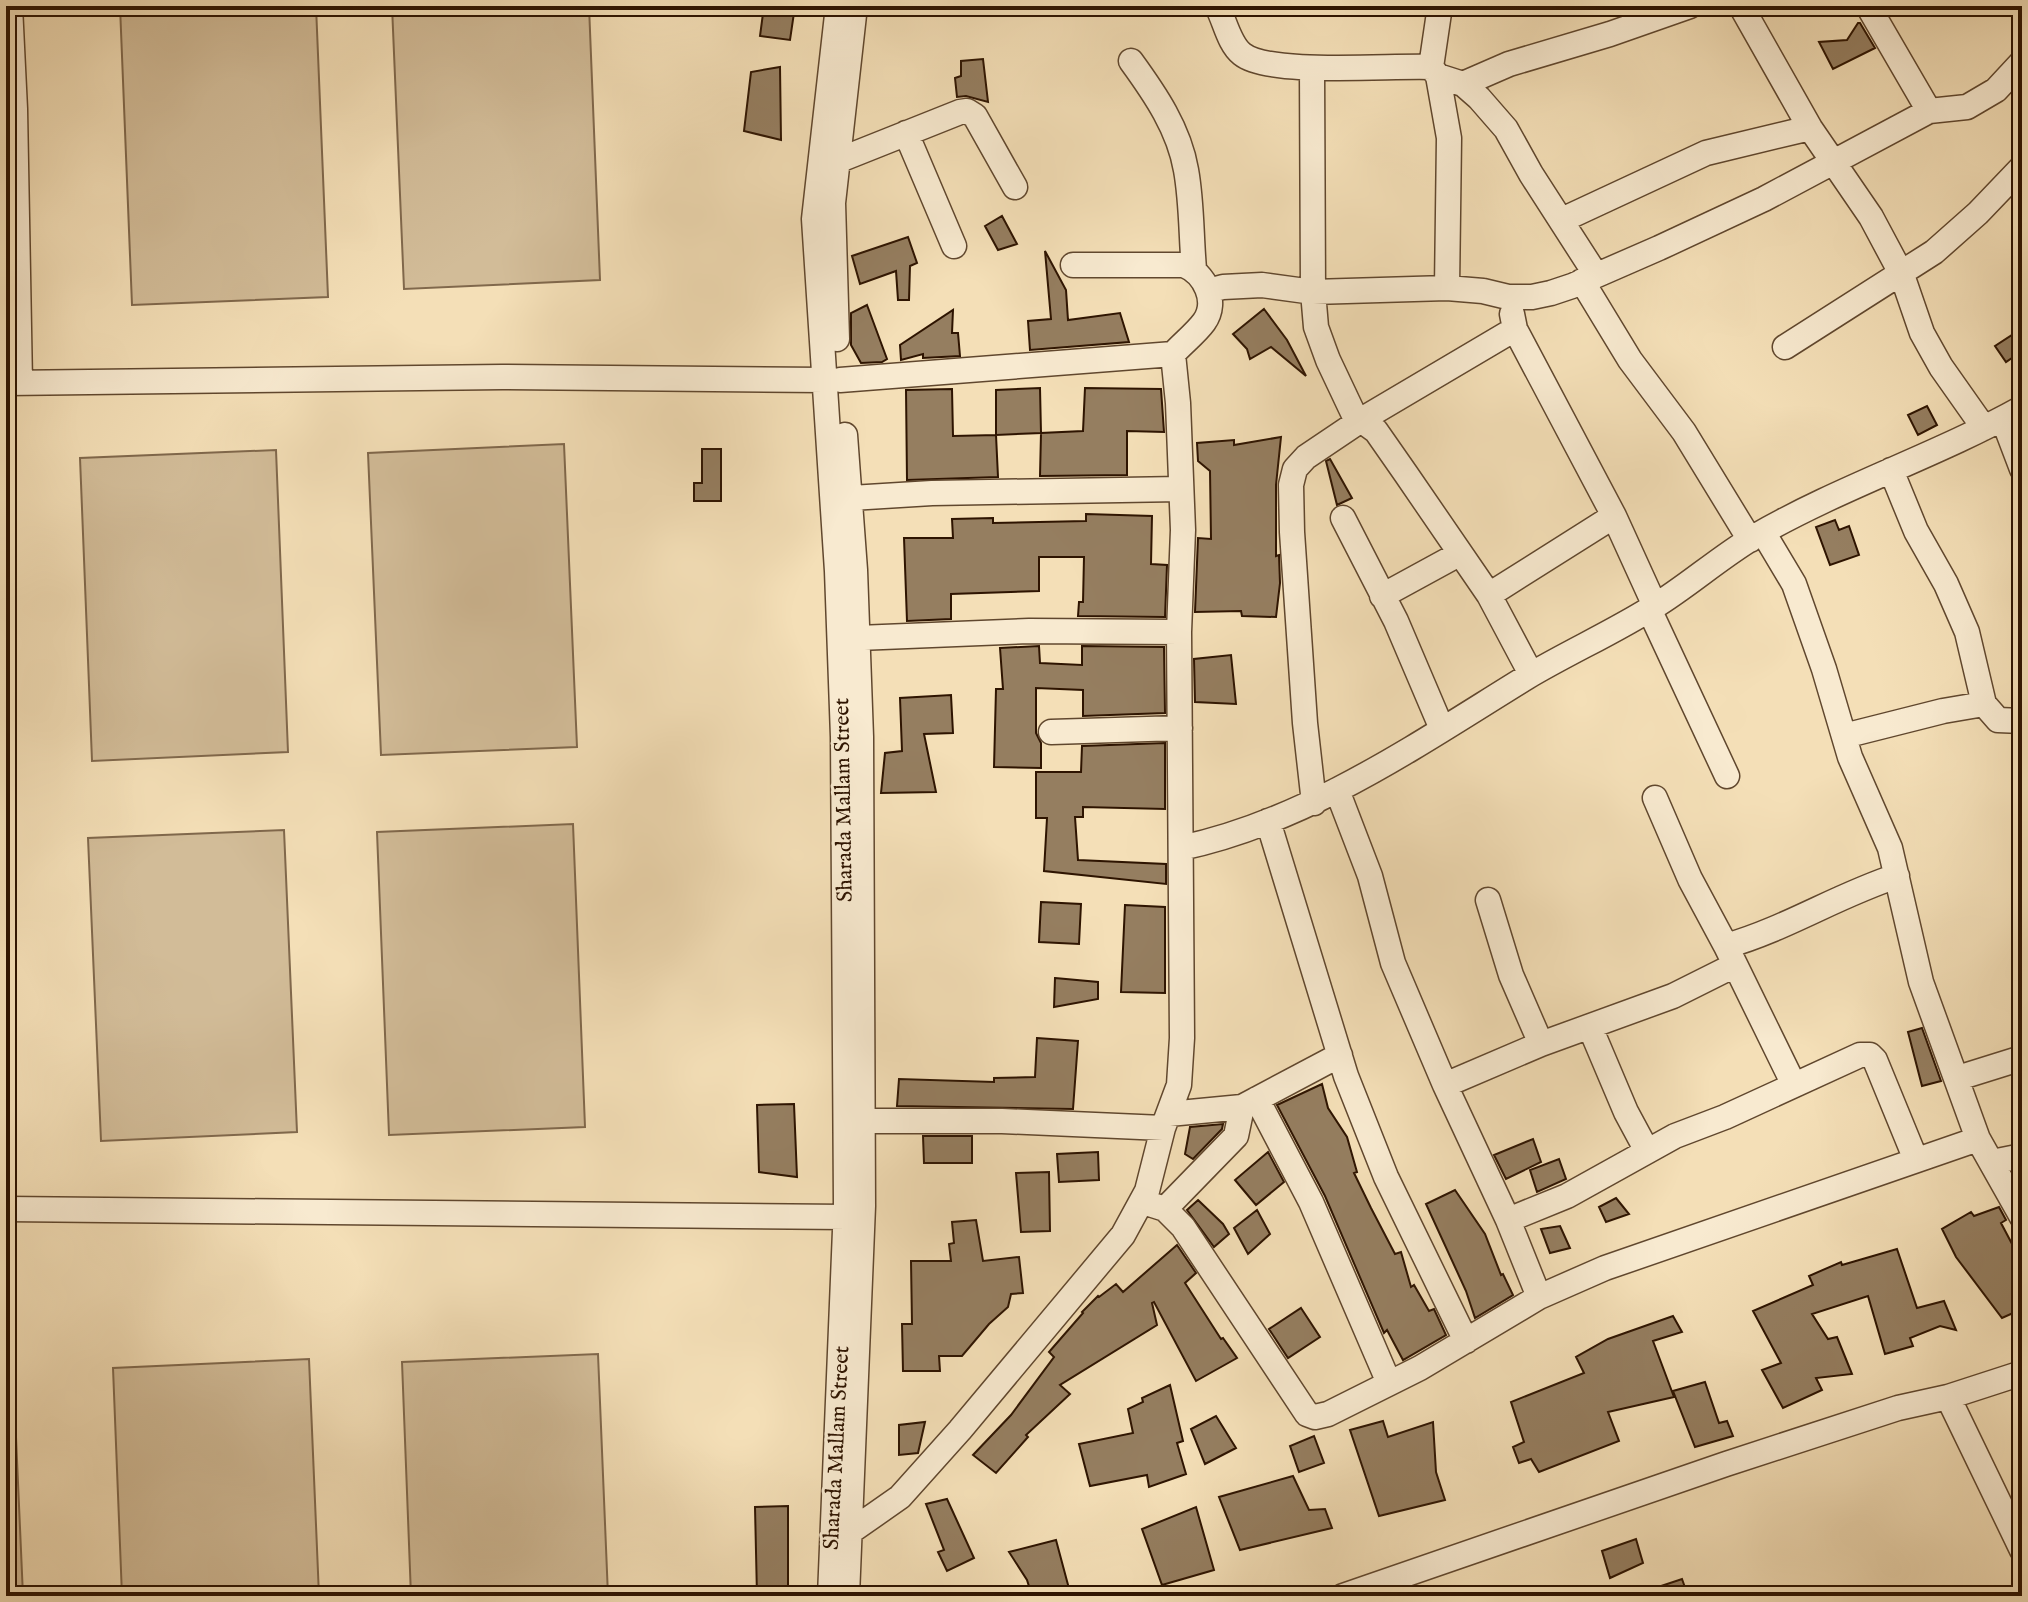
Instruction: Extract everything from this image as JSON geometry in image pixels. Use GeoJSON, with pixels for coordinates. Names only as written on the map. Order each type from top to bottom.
{"type":"FeatureCollection","features":[{"type":"Feature","properties":{"kind":"street"},"geometry":{"type":"LineString","coordinates":[[10,6],[15,109],[13,383],[502,377],[832,380],[1173,354],[1206,318],[1208,291],[1201,275],[1184,265],[1073,265]]}},
{"type":"Feature","properties":{"kind":"street","name":"Sharada Mallam Street"},"geometry":{"type":"LineString","coordinates":[[830,1596],[842,1532],[863,1256],[858,638],[851,498],[832,380],[814,219],[838,6]]}},
{"type":"Feature","properties":{"kind":"street","name":"Sharada Mallam Street"},"geometry":{"type":"LineString","coordinates":[[847,1596],[842,1532],[846,1217],[842,667],[833,499],[832,380],[835,323],[833,203],[855,6]]}},
{"type":"Feature","properties":{"kind":"street"},"geometry":{"type":"LineString","coordinates":[[1217,6],[1235,47],[1245,57],[1312,68],[1435,71],[1463,84],[1506,129],[1562,220],[1630,360],[1794,584],[1850,757],[1890,848],[1921,982],[1978,1139],[2022,1217]]}},
{"type":"Feature","properties":{"kind":"street"},"geometry":{"type":"LineString","coordinates":[[1440,6],[1435,71],[1449,138],[1447,288]]}},
{"type":"Feature","properties":{"kind":"street"},"geometry":{"type":"LineString","coordinates":[[1463,84],[1509,64],[1598,38],[1637,14],[1690,6]]}},
{"type":"Feature","properties":{"kind":"street"},"geometry":{"type":"LineString","coordinates":[[1741,6],[1810,128],[1871,217],[1902,275],[1922,333],[1941,367],[2003,418],[2022,469]]}},
{"type":"Feature","properties":{"kind":"street"},"geometry":{"type":"LineString","coordinates":[[1868,6],[1929,111]]}},
{"type":"Feature","properties":{"kind":"street"},"geometry":{"type":"LineString","coordinates":[[1131,61],[1164,108],[1178,140],[1186,169],[1194,269]]}},
{"type":"Feature","properties":{"kind":"street"},"geometry":{"type":"LineString","coordinates":[[1208,291],[1262,285],[1313,292],[1447,288],[1508,297],[1541,295],[1589,278],[1718,221],[1929,111],[1957,110],[1981,100],[1996,90],[2022,62]]}},
{"type":"Feature","properties":{"kind":"street"},"geometry":{"type":"LineString","coordinates":[[1312,68],[1313,292],[1316,327],[1354,415],[1376,431],[1489,595],[1531,674]]}},
{"type":"Feature","properties":{"kind":"street"},"geometry":{"type":"LineString","coordinates":[[837,161],[967,111],[975,116],[1015,187]]}},
{"type":"Feature","properties":{"kind":"street"},"geometry":{"type":"LineString","coordinates":[[1562,220],[1706,153],[1810,128]]}},
{"type":"Feature","properties":{"kind":"street"},"geometry":{"type":"LineString","coordinates":[[906,133],[954,246]]}},
{"type":"Feature","properties":{"kind":"street"},"geometry":{"type":"LineString","coordinates":[[1785,347],[1934,252],[1978,213],[2022,167]]}},
{"type":"Feature","properties":{"kind":"street"},"geometry":{"type":"LineString","coordinates":[[1508,297],[1515,329],[1614,516],[1727,776]]}},
{"type":"Feature","properties":{"kind":"street"},"geometry":{"type":"LineString","coordinates":[[1314,803],[1305,723],[1292,532],[1291,485],[1295,469],[1300,461],[1361,420],[1515,329]]}},
{"type":"Feature","properties":{"kind":"street"},"geometry":{"type":"LineString","coordinates":[[1154,1206],[1166,1121],[1179,1085],[1182,1038],[1179,632],[1183,530],[1173,354]]}},
{"type":"Feature","properties":{"kind":"street"},"geometry":{"type":"LineString","coordinates":[[1181,848],[1212,841],[1314,803],[1531,674],[1652,608],[1756,536],[2003,418]]}},
{"type":"Feature","properties":{"kind":"street"},"geometry":{"type":"LineString","coordinates":[[1891,470],[1916,531],[1946,584],[1967,632],[1984,704],[1998,720],[2022,721]]}},
{"type":"Feature","properties":{"kind":"street"},"geometry":{"type":"LineString","coordinates":[[851,498],[932,493],[1180,489]]}},
{"type":"Feature","properties":{"kind":"street"},"geometry":{"type":"LineString","coordinates":[[1489,595],[1614,516]]}},
{"type":"Feature","properties":{"kind":"street"},"geometry":{"type":"LineString","coordinates":[[1343,518],[1412,655],[1442,729]]}},
{"type":"Feature","properties":{"kind":"street"},"geometry":{"type":"LineString","coordinates":[[1382,596],[1459,554]]}},
{"type":"Feature","properties":{"kind":"street"},"geometry":{"type":"LineString","coordinates":[[858,638],[1029,631],[1179,632]]}},
{"type":"Feature","properties":{"kind":"street"},"geometry":{"type":"LineString","coordinates":[[1844,736],[1984,704]]}},
{"type":"Feature","properties":{"kind":"street"},"geometry":{"type":"LineString","coordinates":[[1051,732],[1180,728]]}},
{"type":"Feature","properties":{"kind":"street"},"geometry":{"type":"LineString","coordinates":[[1337,790],[1370,876],[1393,963],[1508,1220],[1539,1297]]}},
{"type":"Feature","properties":{"kind":"street"},"geometry":{"type":"LineString","coordinates":[[1655,798],[1690,879],[1794,1085]]}},
{"type":"Feature","properties":{"kind":"street"},"geometry":{"type":"LineString","coordinates":[[1268,821],[1340,1055],[1386,1177],[1466,1341]]}},
{"type":"Feature","properties":{"kind":"street"},"geometry":{"type":"LineString","coordinates":[[1445,1085],[1541,1044],[1673,996],[1730,956],[1861,888],[1897,876]]}},
{"type":"Feature","properties":{"kind":"street"},"geometry":{"type":"LineString","coordinates":[[1488,900],[1511,975],[1541,1044]]}},
{"type":"Feature","properties":{"kind":"street"},"geometry":{"type":"LineString","coordinates":[[1590,1027],[1626,1112],[1647,1151]]}},
{"type":"Feature","properties":{"kind":"street"},"geometry":{"type":"LineString","coordinates":[[862,1121],[1166,1121],[1249,1103],[1340,1055]]}},
{"type":"Feature","properties":{"kind":"street"},"geometry":{"type":"LineString","coordinates":[[1508,1220],[1579,1190],[1647,1151],[1860,1055],[1870,1055],[1885,1083],[1916,1160]]}},
{"type":"Feature","properties":{"kind":"street"},"geometry":{"type":"LineString","coordinates":[[1958,1078],[2022,1058]]}},
{"type":"Feature","properties":{"kind":"street"},"geometry":{"type":"LineString","coordinates":[[842,1532],[900,1497],[1123,1235],[1236,1136],[1249,1103]]}},
{"type":"Feature","properties":{"kind":"street"},"geometry":{"type":"LineString","coordinates":[[1249,1103],[1311,1202],[1389,1383]]}},
{"type":"Feature","properties":{"kind":"street"},"geometry":{"type":"LineString","coordinates":[[1154,1206],[1183,1227],[1307,1414],[1315,1417],[1328,1414],[1389,1383],[1539,1297],[1605,1268],[1978,1139]]}},
{"type":"Feature","properties":{"kind":"street"},"geometry":{"type":"LineString","coordinates":[[1992,1162],[2022,1156]]}},
{"type":"Feature","properties":{"kind":"street"},"geometry":{"type":"LineString","coordinates":[[6,1209],[846,1217]]}},
{"type":"Feature","properties":{"kind":"street"},"geometry":{"type":"LineString","coordinates":[[1343,1596],[1726,1464],[1898,1408],[1948,1397],[2022,1373]]}},
{"type":"Feature","properties":{"kind":"street"},"geometry":{"type":"LineString","coordinates":[[1948,1397],[2022,1550]]}},
{"type":"Feature","properties":{"kind":"shaded area"},"geometry":{"type":"Polygon","coordinates":[[[120,6],[316,6],[328,297],[132,305],[120,6]]]}},
{"type":"Feature","properties":{"kind":"shaded area"},"geometry":{"type":"Polygon","coordinates":[[[392,6],[589,6],[600,280],[404,289],[392,6]]]}},
{"type":"Feature","properties":{"kind":"shaded area"},"geometry":{"type":"Polygon","coordinates":[[[564,444],[577,747],[381,755],[368,453],[564,444]]]}},
{"type":"Feature","properties":{"kind":"shaded area"},"geometry":{"type":"Polygon","coordinates":[[[276,450],[288,752],[92,761],[80,458],[276,450]]]}},
{"type":"Feature","properties":{"kind":"shaded area"},"geometry":{"type":"Polygon","coordinates":[[[573,824],[585,1127],[389,1135],[377,832],[573,824]]]}},
{"type":"Feature","properties":{"kind":"shaded area"},"geometry":{"type":"Polygon","coordinates":[[[284,830],[297,1132],[101,1141],[88,838],[284,830]]]}},
{"type":"Feature","properties":{"kind":"shaded area"},"geometry":{"type":"Polygon","coordinates":[[[598,1354],[608,1596],[411,1596],[402,1362],[598,1354]]]}},
{"type":"Feature","properties":{"kind":"shaded area"},"geometry":{"type":"Polygon","coordinates":[[[309,1359],[319,1596],[122,1596],[113,1368],[309,1359]]]}},
{"type":"Feature","properties":{"kind":"shaded area"},"geometry":{"type":"Polygon","coordinates":[[[6,1369],[13,1369],[23,1596],[6,1596],[6,1369]]]}},
{"type":"Feature","properties":{"kind":"building"},"geometry":{"type":"Polygon","coordinates":[[[764,6],[795,6],[790,40],[760,36],[764,6]]]}},
{"type":"Feature","properties":{"kind":"building"},"geometry":{"type":"Polygon","coordinates":[[[1858,23],[1875,48],[1833,69],[1819,42],[1847,40],[1858,23]]]}},
{"type":"Feature","properties":{"kind":"building"},"geometry":{"type":"Polygon","coordinates":[[[983,59],[988,102],[966,96],[957,97],[955,78],[961,76],[961,61],[983,59]]]}},
{"type":"Feature","properties":{"kind":"building"},"geometry":{"type":"Polygon","coordinates":[[[780,67],[781,140],[744,131],[751,72],[780,67]]]}},
{"type":"Feature","properties":{"kind":"building"},"geometry":{"type":"Polygon","coordinates":[[[1002,216],[1017,244],[998,250],[985,226],[1002,216]]]}},
{"type":"Feature","properties":{"kind":"building"},"geometry":{"type":"Polygon","coordinates":[[[908,237],[917,263],[910,266],[909,300],[898,300],[896,271],[860,284],[852,256],[908,237]]]}},
{"type":"Feature","properties":{"kind":"building"},"geometry":{"type":"Polygon","coordinates":[[[1045,251],[1066,290],[1068,320],[1120,313],[1129,342],[1030,350],[1028,321],[1051,319],[1045,251]]]}},
{"type":"Feature","properties":{"kind":"building"},"geometry":{"type":"Polygon","coordinates":[[[867,305],[887,359],[882,362],[861,363],[851,345],[851,313],[867,305]]]}},
{"type":"Feature","properties":{"kind":"building"},"geometry":{"type":"Polygon","coordinates":[[[1264,309],[1287,340],[1306,376],[1271,347],[1250,359],[1247,349],[1233,334],[1264,309]]]}},
{"type":"Feature","properties":{"kind":"building"},"geometry":{"type":"Polygon","coordinates":[[[953,310],[952,333],[958,333],[960,356],[923,358],[923,354],[901,360],[900,345],[953,310]]]}},
{"type":"Feature","properties":{"kind":"building"},"geometry":{"type":"Polygon","coordinates":[[[2012,335],[2022,351],[2006,362],[1995,346],[2012,335]]]}},
{"type":"Feature","properties":{"kind":"building"},"geometry":{"type":"Polygon","coordinates":[[[1040,388],[1041,433],[996,435],[996,390],[1040,388]]]}},
{"type":"Feature","properties":{"kind":"building"},"geometry":{"type":"Polygon","coordinates":[[[1085,388],[1161,389],[1164,432],[1127,431],[1127,475],[1040,476],[1041,433],[1083,431],[1085,388]]]}},
{"type":"Feature","properties":{"kind":"building"},"geometry":{"type":"Polygon","coordinates":[[[952,389],[953,436],[996,435],[998,477],[907,480],[906,390],[952,389]]]}},
{"type":"Feature","properties":{"kind":"building"},"geometry":{"type":"Polygon","coordinates":[[[1927,406],[1937,425],[1918,435],[1908,415],[1927,406]]]}},
{"type":"Feature","properties":{"kind":"building"},"geometry":{"type":"Polygon","coordinates":[[[1281,437],[1276,485],[1276,556],[1279,555],[1280,583],[1276,617],[1242,616],[1241,611],[1195,612],[1198,538],[1211,539],[1210,471],[1198,461],[1197,443],[1234,440],[1234,445],[1281,437]]]}},
{"type":"Feature","properties":{"kind":"building"},"geometry":{"type":"Polygon","coordinates":[[[702,449],[721,449],[721,501],[694,501],[694,483],[702,483],[702,449]]]}},
{"type":"Feature","properties":{"kind":"building"},"geometry":{"type":"Polygon","coordinates":[[[1330,459],[1352,498],[1337,505],[1326,461],[1330,459]]]}},
{"type":"Feature","properties":{"kind":"building"},"geometry":{"type":"Polygon","coordinates":[[[1086,514],[1152,516],[1151,564],[1167,565],[1165,617],[1078,616],[1079,602],[1083,602],[1084,557],[1039,557],[1039,591],[951,594],[951,619],[907,621],[904,538],[953,538],[952,519],[993,518],[993,523],[1086,521],[1086,514]]]}},
{"type":"Feature","properties":{"kind":"building"},"geometry":{"type":"Polygon","coordinates":[[[1835,520],[1839,530],[1849,526],[1859,555],[1830,565],[1816,527],[1835,520]]]}},
{"type":"Feature","properties":{"kind":"building"},"geometry":{"type":"Polygon","coordinates":[[[1039,646],[1040,663],[1082,665],[1082,646],[1164,647],[1165,713],[1083,716],[1083,690],[1036,688],[1036,733],[1041,743],[1041,768],[994,767],[996,689],[1003,689],[1000,648],[1039,646]]]}},
{"type":"Feature","properties":{"kind":"building"},"geometry":{"type":"Polygon","coordinates":[[[1231,655],[1236,704],[1195,702],[1194,659],[1231,655]]]}},
{"type":"Feature","properties":{"kind":"building"},"geometry":{"type":"Polygon","coordinates":[[[951,695],[953,733],[924,734],[936,792],[881,793],[885,753],[902,751],[900,698],[951,695]]]}},
{"type":"Feature","properties":{"kind":"building"},"geometry":{"type":"Polygon","coordinates":[[[1165,743],[1165,809],[1083,807],[1083,817],[1075,817],[1078,860],[1166,864],[1166,884],[1044,871],[1047,818],[1036,818],[1036,772],[1081,772],[1082,746],[1165,743]]]}},
{"type":"Feature","properties":{"kind":"building"},"geometry":{"type":"Polygon","coordinates":[[[1041,902],[1081,904],[1079,944],[1039,942],[1041,902]]]}},
{"type":"Feature","properties":{"kind":"building"},"geometry":{"type":"Polygon","coordinates":[[[1125,905],[1165,907],[1165,993],[1121,992],[1125,905]]]}},
{"type":"Feature","properties":{"kind":"building"},"geometry":{"type":"Polygon","coordinates":[[[1055,978],[1098,982],[1098,999],[1054,1007],[1055,978]]]}},
{"type":"Feature","properties":{"kind":"building"},"geometry":{"type":"Polygon","coordinates":[[[1922,1028],[1941,1081],[1922,1086],[1908,1032],[1922,1028]]]}},
{"type":"Feature","properties":{"kind":"building"},"geometry":{"type":"Polygon","coordinates":[[[1037,1038],[1078,1041],[1073,1109],[897,1106],[899,1079],[994,1082],[994,1078],[1035,1077],[1037,1038]]]}},
{"type":"Feature","properties":{"kind":"building"},"geometry":{"type":"Polygon","coordinates":[[[1322,1084],[1328,1108],[1347,1137],[1357,1172],[1354,1173],[1371,1208],[1395,1254],[1401,1252],[1411,1287],[1414,1285],[1429,1311],[1434,1309],[1446,1335],[1403,1360],[1387,1330],[1384,1333],[1325,1196],[1277,1105],[1322,1084]]]}},
{"type":"Feature","properties":{"kind":"building"},"geometry":{"type":"Polygon","coordinates":[[[794,1104],[797,1177],[759,1172],[757,1105],[794,1104]]]}},
{"type":"Feature","properties":{"kind":"building"},"geometry":{"type":"Polygon","coordinates":[[[1223,1124],[1222,1129],[1193,1159],[1185,1154],[1190,1127],[1223,1124]]]}},
{"type":"Feature","properties":{"kind":"building"},"geometry":{"type":"Polygon","coordinates":[[[923,1136],[972,1136],[972,1163],[924,1163],[923,1136]]]}},
{"type":"Feature","properties":{"kind":"building"},"geometry":{"type":"Polygon","coordinates":[[[1533,1139],[1541,1162],[1506,1179],[1494,1155],[1533,1139]]]}},
{"type":"Feature","properties":{"kind":"building"},"geometry":{"type":"Polygon","coordinates":[[[1098,1152],[1099,1180],[1059,1182],[1057,1154],[1098,1152]]]}},
{"type":"Feature","properties":{"kind":"building"},"geometry":{"type":"Polygon","coordinates":[[[1268,1152],[1284,1182],[1256,1205],[1235,1180],[1268,1152]]]}},
{"type":"Feature","properties":{"kind":"building"},"geometry":{"type":"Polygon","coordinates":[[[1559,1159],[1566,1179],[1537,1192],[1530,1170],[1559,1159]]]}},
{"type":"Feature","properties":{"kind":"building"},"geometry":{"type":"Polygon","coordinates":[[[1049,1172],[1050,1231],[1021,1232],[1016,1173],[1049,1172]]]}},
{"type":"Feature","properties":{"kind":"building"},"geometry":{"type":"Polygon","coordinates":[[[1455,1190],[1485,1234],[1501,1275],[1513,1295],[1475,1318],[1426,1204],[1455,1190]]]}},
{"type":"Feature","properties":{"kind":"building"},"geometry":{"type":"Polygon","coordinates":[[[1616,1198],[1629,1214],[1606,1222],[1599,1207],[1616,1198]]]}},
{"type":"Feature","properties":{"kind":"building"},"geometry":{"type":"Polygon","coordinates":[[[1198,1200],[1229,1234],[1214,1247],[1187,1210],[1198,1200]]]}},
{"type":"Feature","properties":{"kind":"building"},"geometry":{"type":"Polygon","coordinates":[[[1999,1207],[2006,1220],[2001,1223],[2020,1259],[2013,1262],[2022,1279],[2022,1309],[2002,1318],[1956,1257],[1942,1229],[1971,1212],[1974,1216],[1999,1207]]]}},
{"type":"Feature","properties":{"kind":"building"},"geometry":{"type":"Polygon","coordinates":[[[1257,1210],[1270,1234],[1248,1254],[1234,1228],[1257,1210]]]}},
{"type":"Feature","properties":{"kind":"building"},"geometry":{"type":"Polygon","coordinates":[[[976,1220],[983,1261],[1019,1257],[1023,1293],[1011,1294],[1008,1307],[962,1356],[939,1356],[940,1371],[903,1371],[902,1324],[912,1324],[911,1261],[951,1261],[949,1244],[954,1243],[952,1222],[976,1220]]]}},
{"type":"Feature","properties":{"kind":"building"},"geometry":{"type":"Polygon","coordinates":[[[1560,1226],[1570,1248],[1550,1253],[1541,1229],[1560,1226]]]}},
{"type":"Feature","properties":{"kind":"building"},"geometry":{"type":"Polygon","coordinates":[[[1177,1245],[1196,1273],[1185,1283],[1237,1358],[1196,1381],[1154,1302],[1157,1325],[1060,1385],[1070,1394],[1026,1435],[1028,1437],[996,1473],[973,1455],[1011,1415],[1054,1357],[1049,1352],[1082,1312],[1116,1284],[1123,1292],[1177,1245]]]}},
{"type":"Feature","properties":{"kind":"building"},"geometry":{"type":"Polygon","coordinates":[[[1897,1249],[1917,1308],[1944,1301],[1956,1330],[1940,1326],[1910,1338],[1913,1346],[1885,1354],[1868,1296],[1812,1314],[1828,1339],[1837,1337],[1852,1374],[1816,1378],[1822,1390],[1783,1408],[1762,1370],[1781,1363],[1753,1311],[1813,1285],[1809,1276],[1841,1262],[1842,1265],[1897,1249]]]}},
{"type":"Feature","properties":{"kind":"building"},"geometry":{"type":"Polygon","coordinates":[[[1301,1308],[1320,1337],[1288,1358],[1269,1329],[1301,1308]]]}},
{"type":"Feature","properties":{"kind":"building"},"geometry":{"type":"Polygon","coordinates":[[[1673,1316],[1682,1332],[1653,1341],[1674,1397],[1608,1412],[1619,1441],[1539,1472],[1531,1459],[1519,1463],[1513,1447],[1524,1442],[1511,1402],[1584,1373],[1576,1357],[1608,1339],[1673,1316]]]}},
{"type":"Feature","properties":{"kind":"building"},"geometry":{"type":"Polygon","coordinates":[[[1705,1382],[1719,1423],[1727,1421],[1733,1436],[1695,1447],[1673,1391],[1705,1382]]]}},
{"type":"Feature","properties":{"kind":"building"},"geometry":{"type":"Polygon","coordinates":[[[1170,1385],[1183,1441],[1177,1443],[1186,1474],[1149,1487],[1147,1475],[1090,1486],[1079,1444],[1133,1433],[1128,1409],[1143,1402],[1142,1398],[1170,1385]]]}},
{"type":"Feature","properties":{"kind":"building"},"geometry":{"type":"Polygon","coordinates":[[[1216,1416],[1236,1448],[1205,1464],[1191,1429],[1216,1416]]]}},
{"type":"Feature","properties":{"kind":"building"},"geometry":{"type":"Polygon","coordinates":[[[1383,1421],[1388,1437],[1433,1422],[1436,1472],[1445,1500],[1379,1516],[1350,1430],[1383,1421]]]}},
{"type":"Feature","properties":{"kind":"building"},"geometry":{"type":"Polygon","coordinates":[[[925,1422],[918,1453],[899,1455],[899,1425],[925,1422]]]}},
{"type":"Feature","properties":{"kind":"building"},"geometry":{"type":"Polygon","coordinates":[[[1314,1436],[1324,1463],[1299,1472],[1290,1446],[1314,1436]]]}},
{"type":"Feature","properties":{"kind":"building"},"geometry":{"type":"Polygon","coordinates":[[[1293,1476],[1309,1510],[1325,1509],[1332,1528],[1240,1550],[1219,1497],[1293,1476]]]}},
{"type":"Feature","properties":{"kind":"building"},"geometry":{"type":"Polygon","coordinates":[[[947,1499],[974,1558],[947,1571],[938,1552],[944,1550],[926,1504],[947,1499]]]}},
{"type":"Feature","properties":{"kind":"building"},"geometry":{"type":"Polygon","coordinates":[[[788,1506],[788,1596],[757,1596],[755,1507],[788,1506]]]}},
{"type":"Feature","properties":{"kind":"building"},"geometry":{"type":"Polygon","coordinates":[[[1196,1507],[1214,1570],[1162,1585],[1142,1529],[1196,1507]]]}},
{"type":"Feature","properties":{"kind":"building"},"geometry":{"type":"Polygon","coordinates":[[[1636,1539],[1643,1563],[1610,1578],[1602,1551],[1636,1539]]]}},
{"type":"Feature","properties":{"kind":"building"},"geometry":{"type":"Polygon","coordinates":[[[1056,1540],[1071,1596],[1032,1596],[1027,1580],[1009,1552],[1056,1540]]]}},
{"type":"Feature","properties":{"kind":"building"},"geometry":{"type":"Polygon","coordinates":[[[1682,1579],[1688,1596],[1640,1596],[1640,1593],[1682,1579]]]}}]}
